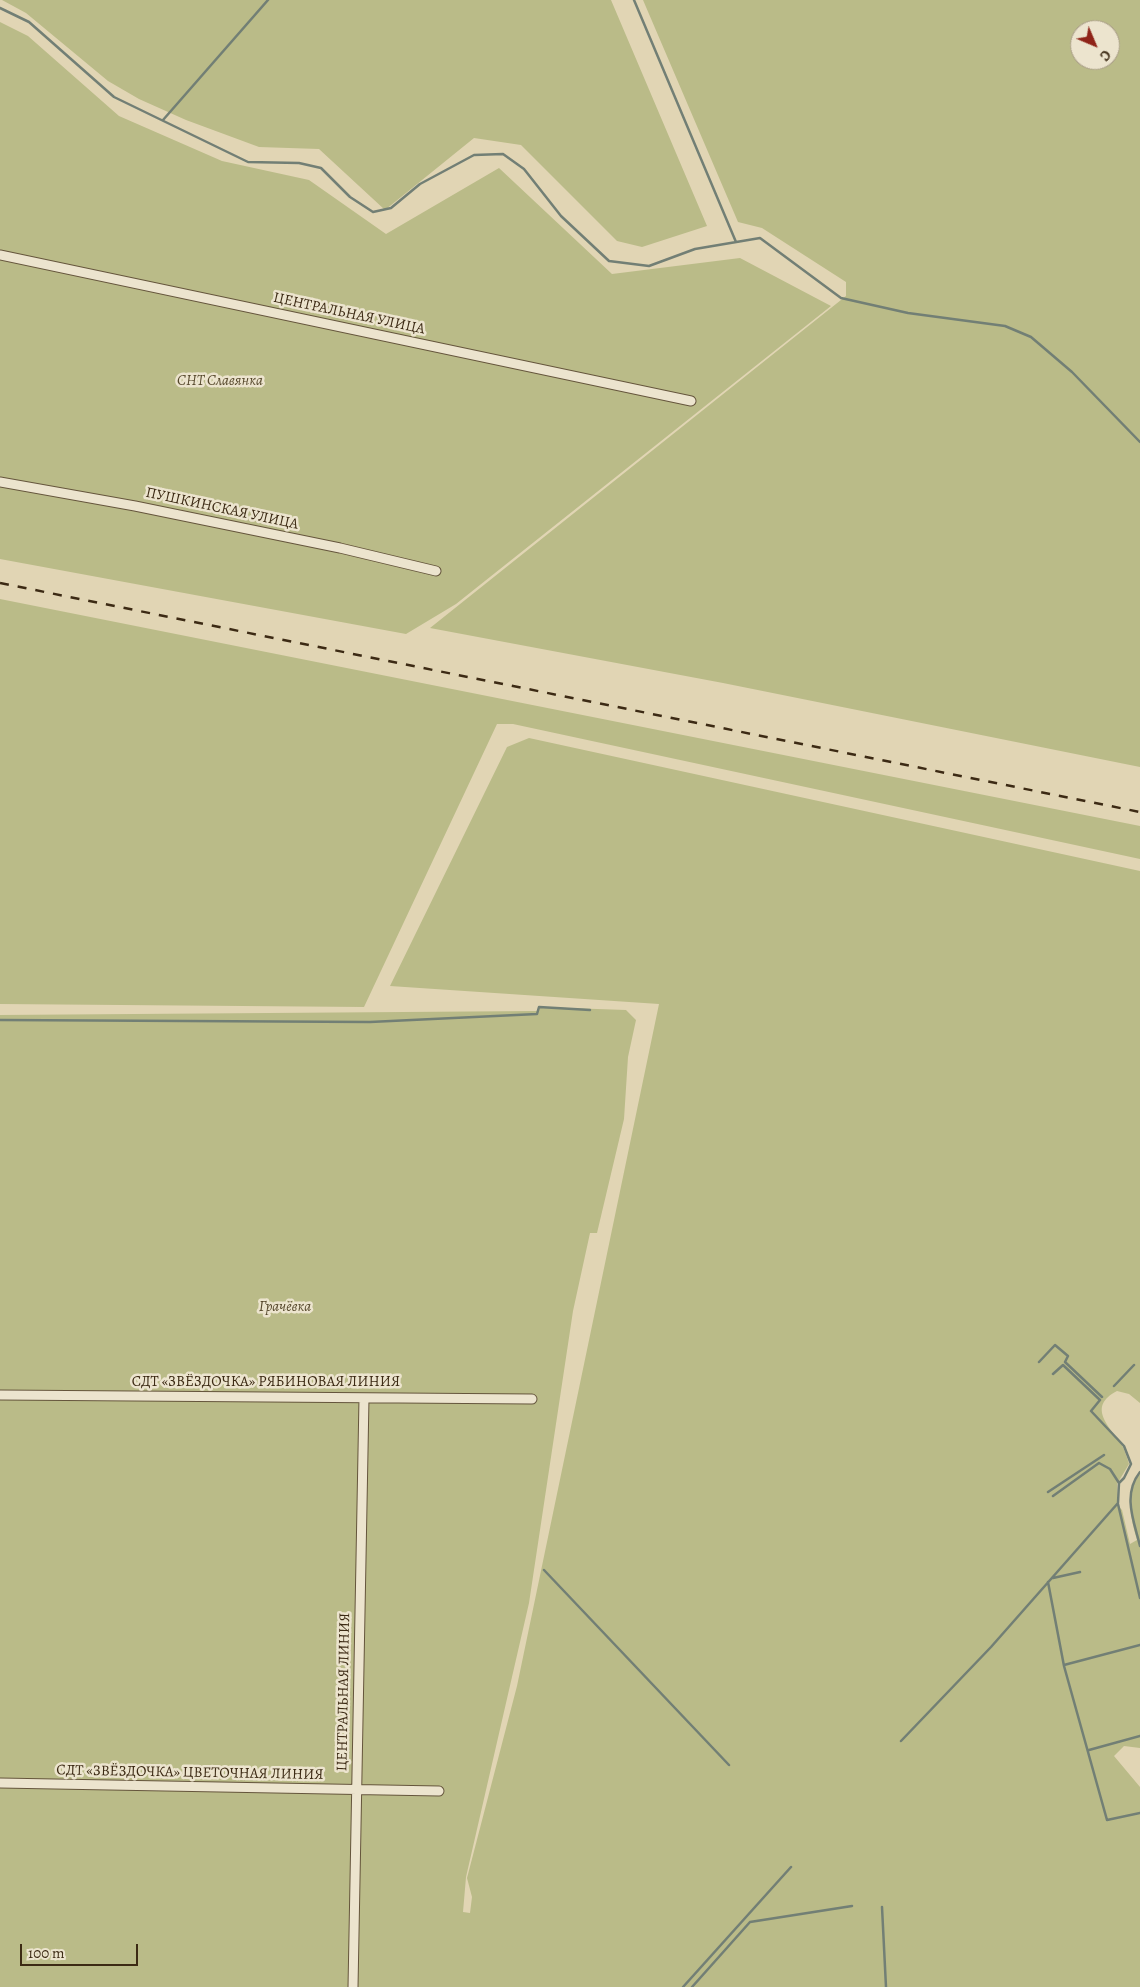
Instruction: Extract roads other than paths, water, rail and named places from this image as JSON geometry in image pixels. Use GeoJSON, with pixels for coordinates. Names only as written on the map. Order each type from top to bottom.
{"type":"FeatureCollection","features":[{"type":"Feature","properties":{"kind":"street","name":"ЦЕНТРАЛЬНАЯ УЛИЦА"},"geometry":{"type":"LineString","coordinates":[[0,255],[691,401]]}},
{"type":"Feature","properties":{"kind":"street","name":"ПУШКИНСКАЯ УЛИЦА"},"geometry":{"type":"LineString","coordinates":[[0,482],[144,507],[340,548],[436,571]]}},
{"type":"Feature","properties":{"kind":"street","name":"СДТ «ЗВЁЗДОЧКА» РЯБИНОВАЯ ЛИНИЯ"},"geometry":{"type":"LineString","coordinates":[[0,1395],[532,1399]]}},
{"type":"Feature","properties":{"kind":"street","name":"ЦЕНТРАЛЬНАЯ ЛИНИЯ"},"geometry":{"type":"LineString","coordinates":[[353,1987],[364,1398]]}},
{"type":"Feature","properties":{"kind":"street","name":"СДТ «ЗВЁЗДОЧКА» ЦВЕТОЧНАЯ ЛИНИЯ"},"geometry":{"type":"LineString","coordinates":[[0,1783],[439,1791]]}},
{"type":"Feature","properties":{"kind":"waterway"},"geometry":{"type":"LineString","coordinates":[[163,120],[268,0]]}},
{"type":"Feature","properties":{"kind":"waterway"},"geometry":{"type":"LineString","coordinates":[[634,0],[736,242]]}},
{"type":"Feature","properties":{"kind":"waterway"},"geometry":{"type":"LineString","coordinates":[[0,8],[29,22],[114,97],[248,162],[299,163],[321,168],[350,197],[373,212],[391,208],[420,184],[474,155],[503,154],[524,169],[561,216],[609,261],[649,266],[695,249],[760,238],[841,298],[908,313],[1005,326],[1031,337],[1072,372],[1140,442]]}},
{"type":"Feature","properties":{"kind":"waterway"},"geometry":{"type":"LineString","coordinates":[[0,1020],[370,1022],[537,1014],[539,1007],[590,1010]]}},
{"type":"Feature","properties":{"kind":"waterway"},"geometry":{"type":"LineString","coordinates":[[1039,1362],[1055,1345],[1068,1356],[1065,1362],[1102,1397]]}},
{"type":"Feature","properties":{"kind":"waterway"},"geometry":{"type":"LineString","coordinates":[[901,1741],[991,1647],[1118,1503],[1119,1483],[1124,1478],[1131,1464],[1124,1446],[1091,1411],[1100,1400],[1063,1365],[1053,1374]]}},
{"type":"Feature","properties":{"kind":"waterway"},"geometry":{"type":"LineString","coordinates":[[1114,1386],[1134,1365]]}},
{"type":"Feature","properties":{"kind":"waterway"},"geometry":{"type":"LineString","coordinates":[[1048,1492],[1104,1455]]}},
{"type":"Feature","properties":{"kind":"waterway"},"geometry":{"type":"LineString","coordinates":[[1053,1496],[1099,1463],[1110,1469],[1119,1483]]}},
{"type":"Feature","properties":{"kind":"waterway"},"geometry":{"type":"LineString","coordinates":[[1140,1472],[1135,1481],[1131,1499],[1131,1508],[1140,1546]]}},
{"type":"Feature","properties":{"kind":"waterway"},"geometry":{"type":"LineString","coordinates":[[1118,1504],[1140,1598]]}},
{"type":"Feature","properties":{"kind":"waterway"},"geometry":{"type":"LineString","coordinates":[[544,1570],[729,1765]]}},
{"type":"Feature","properties":{"kind":"waterway"},"geometry":{"type":"LineString","coordinates":[[1053,1578],[1080,1572]]}},
{"type":"Feature","properties":{"kind":"waterway"},"geometry":{"type":"LineString","coordinates":[[1048,1582],[1064,1666],[1107,1820],[1140,1813]]}},
{"type":"Feature","properties":{"kind":"waterway"},"geometry":{"type":"LineString","coordinates":[[1064,1665],[1140,1645]]}},
{"type":"Feature","properties":{"kind":"waterway"},"geometry":{"type":"LineString","coordinates":[[1089,1750],[1140,1736]]}},
{"type":"Feature","properties":{"kind":"waterway"},"geometry":{"type":"LineString","coordinates":[[683,1987],[791,1867]]}},
{"type":"Feature","properties":{"kind":"waterway"},"geometry":{"type":"LineString","coordinates":[[692,1987],[750,1922],[852,1906]]}},
{"type":"Feature","properties":{"kind":"waterway"},"geometry":{"type":"LineString","coordinates":[[882,1907],[886,1987]]}},
{"type":"Feature","properties":{"kind":"railway"},"geometry":{"type":"LineString","coordinates":[[0,583],[1140,812]]}},
{"type":"Feature","properties":{"kind":"park label","name":"СНТ Славянка"},"geometry":{"type":"Point","coordinates":[220,381]}},
{"type":"Feature","properties":{"kind":"park label","name":"Грачёвка"},"geometry":{"type":"Point","coordinates":[285,1307]}}]}
